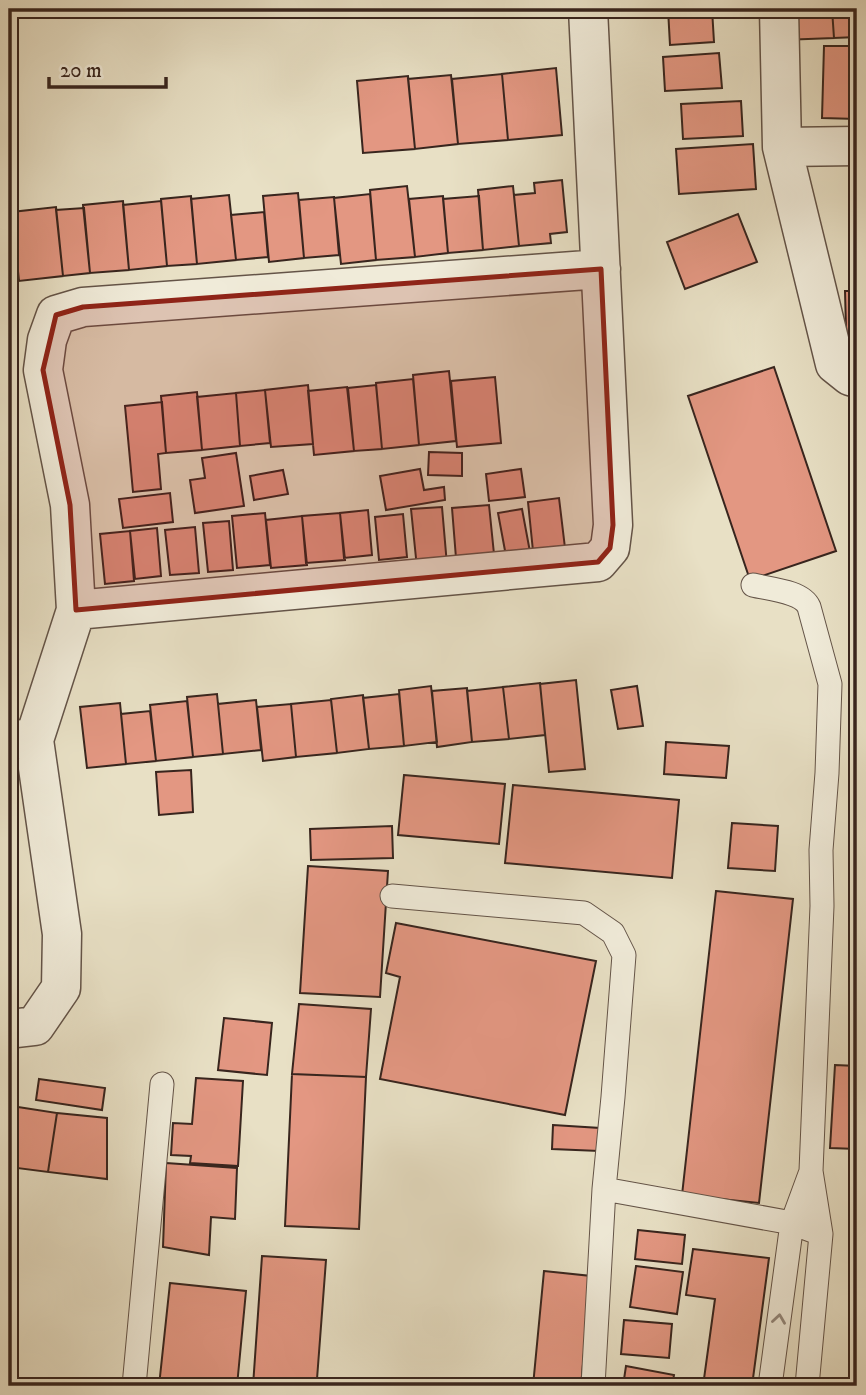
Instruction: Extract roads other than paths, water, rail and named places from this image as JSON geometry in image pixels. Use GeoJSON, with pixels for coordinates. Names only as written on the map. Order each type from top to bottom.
{"type":"FeatureCollection","features":[{"type":"Feature","properties":{"kind":"street"},"geometry":{"type":"LineString","coordinates":[[76,610],[598,562],[610,548],[613,525],[588,9]]}},
{"type":"Feature","properties":{"kind":"street"},"geometry":{"type":"LineString","coordinates":[[779,9],[782,147],[835,364],[850,376],[857,377]]}},
{"type":"Feature","properties":{"kind":"street"},"geometry":{"type":"LineString","coordinates":[[782,147],[857,146]]}},
{"type":"Feature","properties":{"kind":"street"},"geometry":{"type":"LineString","coordinates":[[9,1029],[35,1026],[61,988],[62,934],[21,740],[76,610],[70,505],[43,370],[47,340],[56,315],[83,307],[601,269]]}},
{"type":"Feature","properties":{"kind":"lane"},"geometry":{"type":"LineString","coordinates":[[753,584],[798,596],[806,601],[830,684],[821,850],[822,906],[811,1171],[821,1234],[807,1386]]}},
{"type":"Feature","properties":{"kind":"lane"},"geometry":{"type":"LineString","coordinates":[[392,896],[584,913],[613,933],[624,955],[604,1189],[593,1386]]}},
{"type":"Feature","properties":{"kind":"lane"},"geometry":{"type":"LineString","coordinates":[[134,1386],[162,1084]]}},
{"type":"Feature","properties":{"kind":"lane"},"geometry":{"type":"LineString","coordinates":[[770,1386],[792,1223],[811,1171]]}},
{"type":"Feature","properties":{"kind":"lane"},"geometry":{"type":"LineString","coordinates":[[604,1189],[792,1223],[821,1234]]}}]}
